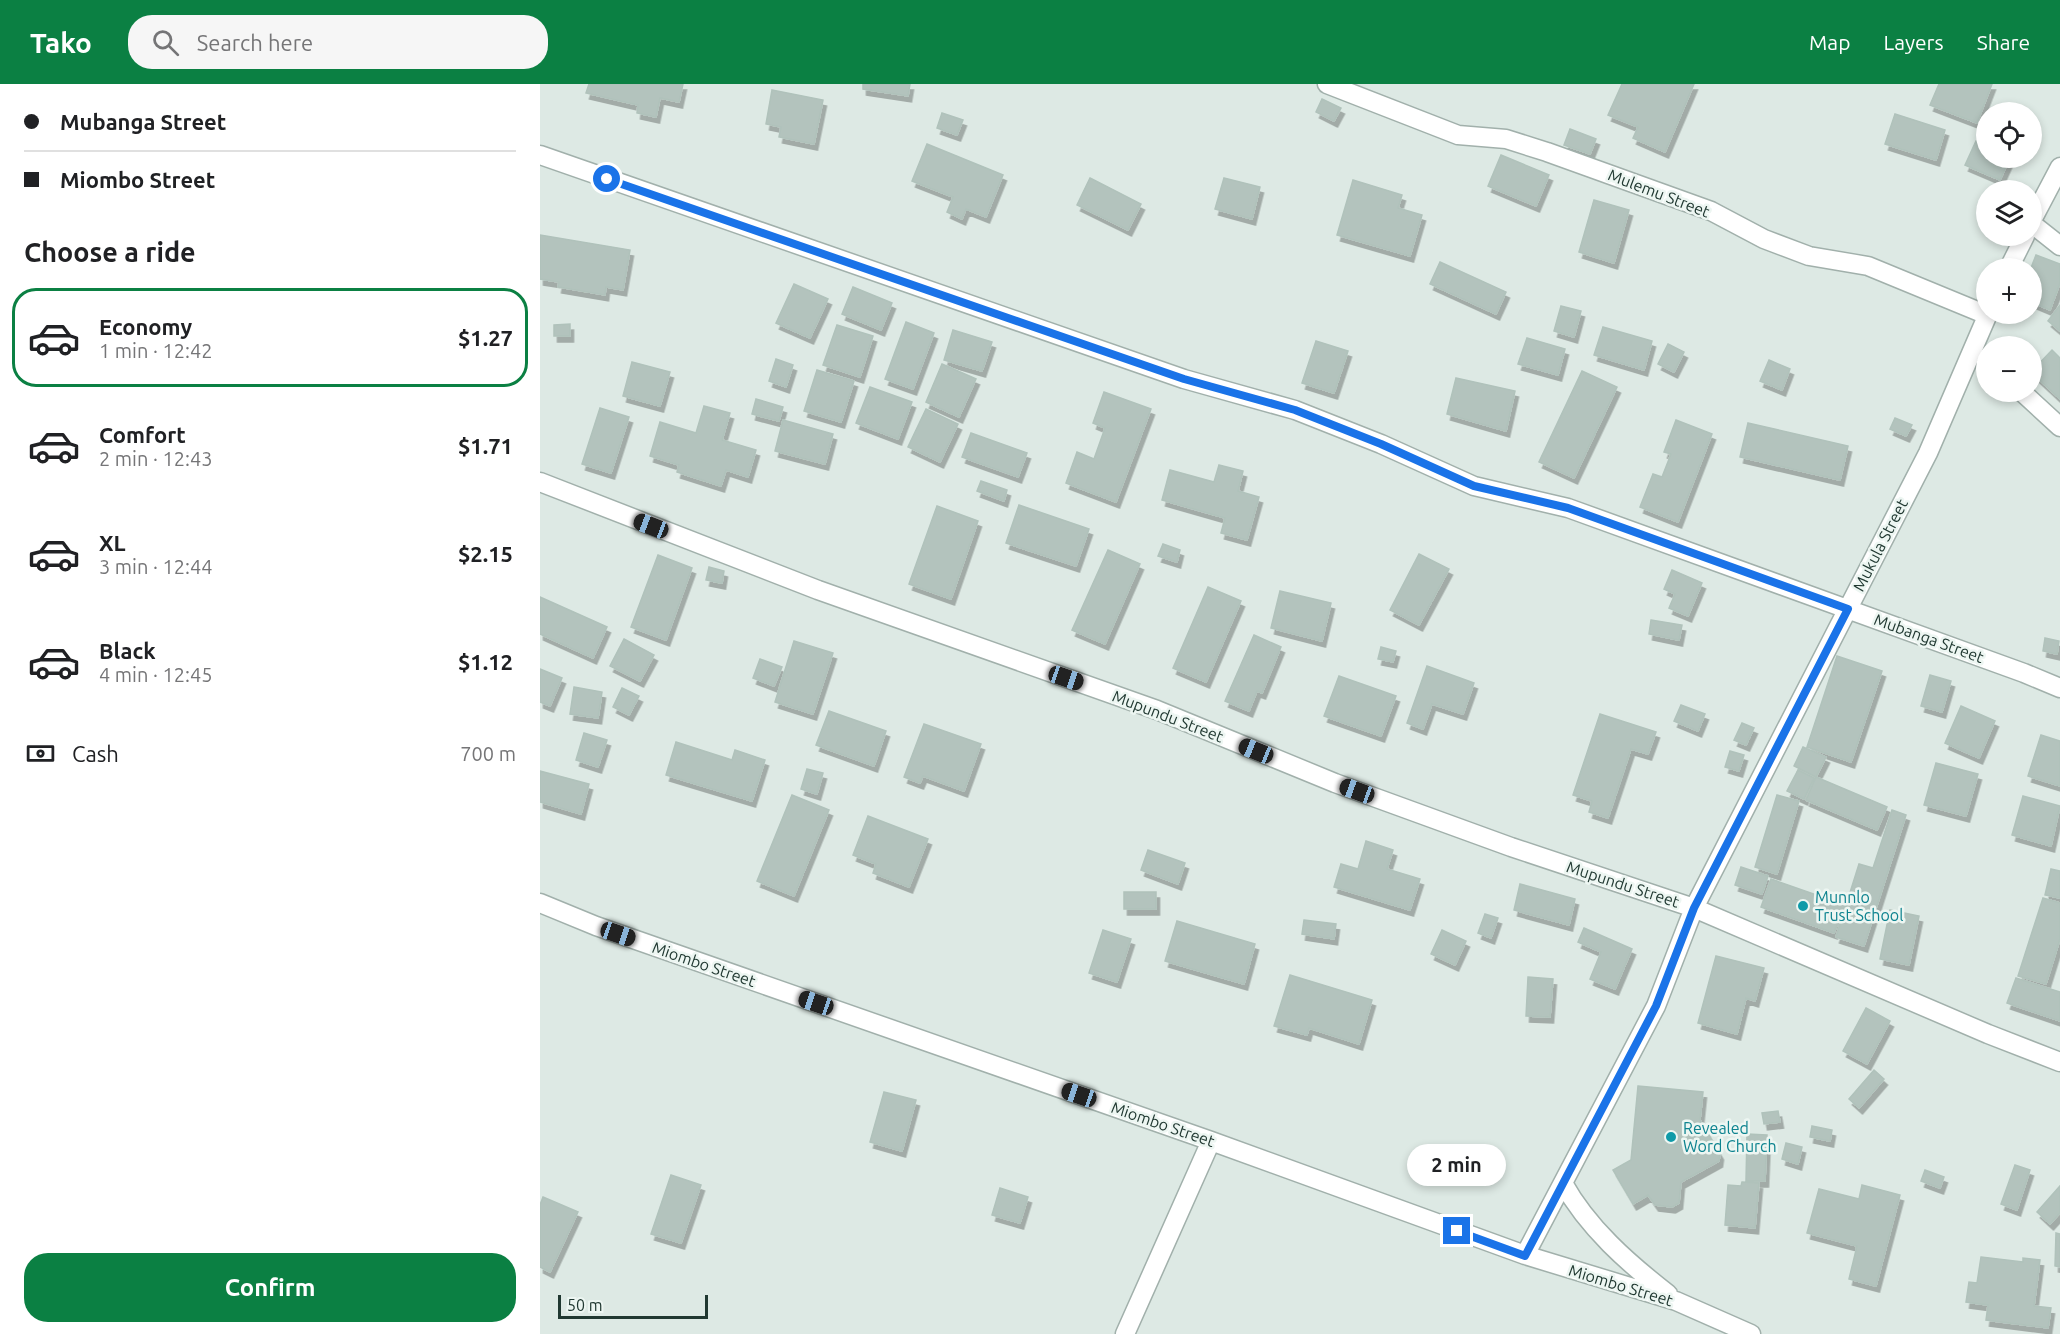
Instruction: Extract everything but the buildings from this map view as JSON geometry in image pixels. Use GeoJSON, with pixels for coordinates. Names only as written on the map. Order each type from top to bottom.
{"type":"FeatureCollection","features":[{"type":"Feature","properties":{"kind":"street","name":"Mulemu Street"},"geometry":{"type":"LineString","coordinates":[[1327,84],[1458,135],[1506,139],[1547,152],[1710,211],[1735,226],[1809,256],[1868,266],[1976,309]]}},
{"type":"Feature","properties":{"kind":"street","name":"Mubanga Street"},"geometry":{"type":"LineString","coordinates":[[540,155],[1162,371],[1295,410],[1381,444],[1474,486],[1568,508],[2060,688]]}},
{"type":"Feature","properties":{"kind":"street"},"geometry":{"type":"LineString","coordinates":[[2042,201],[2060,167]]}},
{"type":"Feature","properties":{"kind":"street"},"geometry":{"type":"LineString","coordinates":[[2042,231],[2060,246]]}},
{"type":"Feature","properties":{"kind":"street","name":"Mukula Street"},"geometry":{"type":"LineString","coordinates":[[1525,1256],[1656,1006],[1694,908],[1976,361]]}},
{"type":"Feature","properties":{"kind":"street"},"geometry":{"type":"LineString","coordinates":[[2033,402],[2060,427]]}},
{"type":"Feature","properties":{"kind":"street","name":"Mupundu Street"},"geometry":{"type":"LineString","coordinates":[[540,483],[818,590],[1157,710],[1357,791],[1511,847],[1694,908],[1988,1034],[2060,1062]]}},
{"type":"Feature","properties":{"kind":"street","name":"Miombo Street"},"geometry":{"type":"LineString","coordinates":[[540,903],[607,930],[1211,1141],[1525,1256],[1676,1301],[1750,1334]]}},
{"type":"Feature","properties":{"kind":"street"},"geometry":{"type":"LineString","coordinates":[[1125,1334],[1211,1141]]}},
{"type":"Feature","properties":{"kind":"street"},"geometry":{"type":"LineString","coordinates":[[1563,1183],[1605,1239],[1626,1261],[1676,1301]]}},
{"type":"Feature","properties":{"kind":"place","name":"Munnlo Trust School"},"geometry":{"type":"Point","coordinates":[1803,906]}},
{"type":"Feature","properties":{"kind":"place","name":"Revealed Word Church"},"geometry":{"type":"Point","coordinates":[1671,1137]}},
{"type":"Feature","properties":{"kind":"route"},"geometry":{"type":"LineString","coordinates":[[607,179],[1184,379],[1295,410],[1381,444],[1474,486],[1568,508],[1848,609],[1694,908],[1656,1006],[1525,1256],[1457,1231]]}}]}
